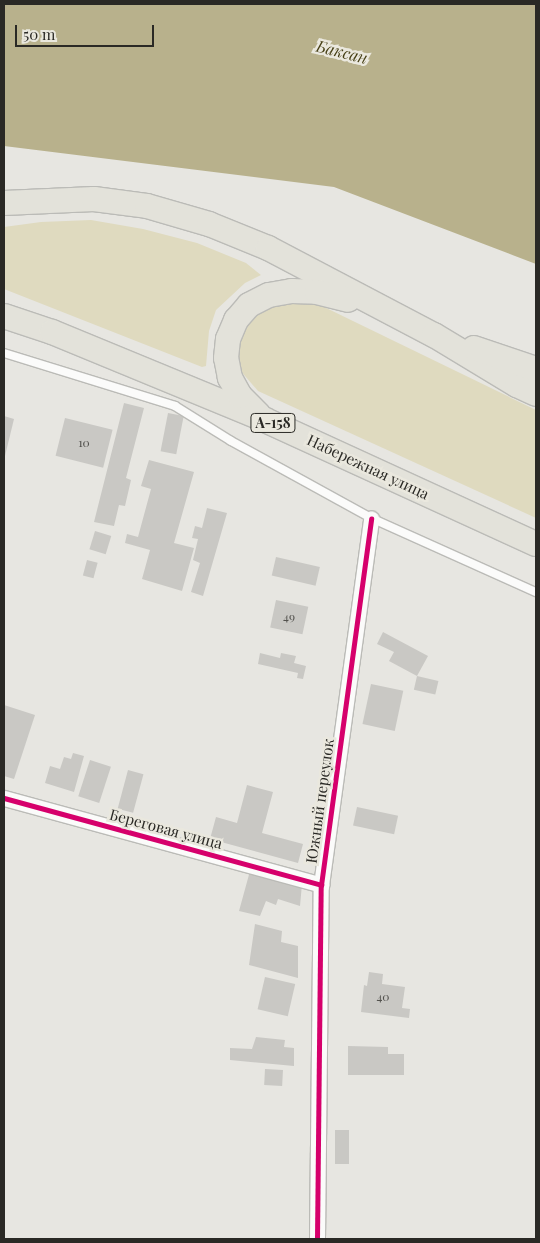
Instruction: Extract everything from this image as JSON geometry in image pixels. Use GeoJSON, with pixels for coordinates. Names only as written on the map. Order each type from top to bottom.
{"type":"FeatureCollection","features":[{"type":"Feature","properties":{"kind":"main road"},"geometry":{"type":"LineString","coordinates":[[4,203],[94,199],[165,211],[209,224],[268,248],[434,335],[517,385],[536,394]]}},
{"type":"Feature","properties":{"kind":"main road"},"geometry":{"type":"LineString","coordinates":[[265,420],[240,396],[230,378],[226,358],[228,339],[236,320],[249,305],[269,295],[292,291],[316,292],[386,310]]}},
{"type":"Feature","properties":{"kind":"main road","name":"Набережная улица"},"geometry":{"type":"LineString","coordinates":[[4,316],[52,332],[265,420],[536,544]]}},
{"type":"Feature","properties":{"kind":"main road"},"geometry":{"type":"LineString","coordinates":[[434,335],[536,369]]}},
{"type":"Feature","properties":{"kind":"street","name":"Южный переулок"},"geometry":{"type":"LineString","coordinates":[[317,1239],[321,885],[370,518]]}},
{"type":"Feature","properties":{"kind":"street","name":"Береговая улица"},"geometry":{"type":"LineString","coordinates":[[4,798],[321,885]]}},
{"type":"Feature","properties":{"kind":"lane"},"geometry":{"type":"LineString","coordinates":[[4,353],[175,406],[230,441],[370,518],[536,592]]}},
{"type":"Feature","properties":{"kind":"shaded area"},"geometry":{"type":"Polygon","coordinates":[[[91,220],[143,229],[197,243],[246,263],[261,275],[245,283],[216,310],[209,331],[206,366],[202,367],[4,289],[4,227],[41,222],[91,220]]]}},
{"type":"Feature","properties":{"kind":"shaded area"},"geometry":{"type":"Polygon","coordinates":[[[297,298],[320,305],[536,410],[536,518],[258,391],[239,369],[236,342],[249,318],[271,302],[297,298]]]}},
{"type":"Feature","properties":{"kind":"water","name":"Баксан"},"geometry":{"type":"Polygon","coordinates":[[[4,4],[536,4],[536,264],[334,187],[4,146],[4,4]]]}},
{"type":"Feature","properties":{"kind":"building"},"geometry":{"type":"Polygon","coordinates":[[[124,403],[144,408],[126,478],[131,480],[125,506],[119,505],[114,526],[94,522],[124,403]]]}},
{"type":"Feature","properties":{"kind":"building"},"geometry":{"type":"Polygon","coordinates":[[[168,413],[184,416],[176,454],[161,451],[168,413]]]}},
{"type":"Feature","properties":{"kind":"building"},"geometry":{"type":"Polygon","coordinates":[[[4,416],[14,419],[4,460],[4,416]]]}},
{"type":"Feature","properties":{"kind":"building"},"geometry":{"type":"Polygon","coordinates":[[[65,418],[113,430],[103,468],[56,456],[65,418]]]}},
{"type":"Feature","properties":{"kind":"building"},"geometry":{"type":"Polygon","coordinates":[[[149,460],[194,472],[174,543],[194,548],[182,591],[142,579],[150,550],[125,543],[127,534],[138,537],[151,489],[141,486],[149,460]]]}},
{"type":"Feature","properties":{"kind":"building"},"geometry":{"type":"Polygon","coordinates":[[[207,508],[227,513],[203,596],[191,592],[200,563],[193,560],[198,539],[192,538],[195,526],[202,528],[207,508]]]}},
{"type":"Feature","properties":{"kind":"building"},"geometry":{"type":"Polygon","coordinates":[[[95,531],[111,536],[106,554],[89,549],[95,531]]]}},
{"type":"Feature","properties":{"kind":"building"},"geometry":{"type":"Polygon","coordinates":[[[276,557],[320,567],[316,586],[272,576],[276,557]]]}},
{"type":"Feature","properties":{"kind":"building"},"geometry":{"type":"Polygon","coordinates":[[[87,560],[98,563],[93,578],[83,575],[87,560]]]}},
{"type":"Feature","properties":{"kind":"building"},"geometry":{"type":"Polygon","coordinates":[[[276,600],[308,607],[302,634],[270,627],[276,600]]]}},
{"type":"Feature","properties":{"kind":"building"},"geometry":{"type":"Polygon","coordinates":[[[383,632],[428,656],[417,676],[389,661],[394,652],[377,644],[383,632]]]}},
{"type":"Feature","properties":{"kind":"building"},"geometry":{"type":"Polygon","coordinates":[[[260,653],[280,658],[281,653],[296,656],[294,663],[306,666],[303,679],[297,678],[298,673],[258,664],[260,653]]]}},
{"type":"Feature","properties":{"kind":"building"},"geometry":{"type":"Polygon","coordinates":[[[417,676],[438,681],[435,695],[414,690],[417,676]]]}},
{"type":"Feature","properties":{"kind":"building"},"geometry":{"type":"Polygon","coordinates":[[[371,684],[403,691],[395,731],[362,724],[371,684]]]}},
{"type":"Feature","properties":{"kind":"building"},"geometry":{"type":"Polygon","coordinates":[[[4,705],[35,715],[14,779],[4,776],[4,705]]]}},
{"type":"Feature","properties":{"kind":"building"},"geometry":{"type":"Polygon","coordinates":[[[73,753],[84,756],[74,792],[45,783],[50,766],[60,769],[64,757],[71,759],[73,753]]]}},
{"type":"Feature","properties":{"kind":"building"},"geometry":{"type":"Polygon","coordinates":[[[90,760],[111,767],[99,803],[78,796],[90,760]]]}},
{"type":"Feature","properties":{"kind":"building"},"geometry":{"type":"Polygon","coordinates":[[[128,770],[143,774],[133,813],[118,809],[128,770]]]}},
{"type":"Feature","properties":{"kind":"building"},"geometry":{"type":"Polygon","coordinates":[[[247,785],[273,792],[262,833],[303,844],[298,863],[210,839],[216,817],[237,823],[247,785]]]}},
{"type":"Feature","properties":{"kind":"building"},"geometry":{"type":"Polygon","coordinates":[[[357,807],[398,816],[394,834],[353,826],[357,807]]]}},
{"type":"Feature","properties":{"kind":"building"},"geometry":{"type":"Polygon","coordinates":[[[250,871],[302,884],[300,906],[278,899],[276,905],[266,901],[260,916],[239,911],[250,871]]]}},
{"type":"Feature","properties":{"kind":"building"},"geometry":{"type":"Polygon","coordinates":[[[255,924],[282,931],[281,942],[298,946],[298,978],[249,965],[255,924]]]}},
{"type":"Feature","properties":{"kind":"building"},"geometry":{"type":"Polygon","coordinates":[[[369,972],[383,974],[382,984],[405,987],[402,1008],[410,1009],[409,1018],[361,1012],[364,985],[367,986],[369,972]]]}},
{"type":"Feature","properties":{"kind":"building"},"geometry":{"type":"Polygon","coordinates":[[[265,977],[295,984],[288,1016],[258,1009],[265,977]]]}},
{"type":"Feature","properties":{"kind":"building"},"geometry":{"type":"Polygon","coordinates":[[[256,1037],[285,1040],[284,1047],[294,1048],[294,1066],[230,1060],[230,1048],[252,1049],[256,1037]]]}},
{"type":"Feature","properties":{"kind":"building"},"geometry":{"type":"Polygon","coordinates":[[[348,1046],[388,1047],[388,1054],[404,1054],[404,1075],[348,1075],[348,1046]]]}},
{"type":"Feature","properties":{"kind":"building"},"geometry":{"type":"Polygon","coordinates":[[[265,1069],[283,1070],[282,1086],[264,1085],[265,1069]]]}},
{"type":"Feature","properties":{"kind":"building"},"geometry":{"type":"Polygon","coordinates":[[[335,1130],[349,1130],[349,1164],[335,1164],[335,1130]]]}},
{"type":"Feature","properties":{"kind":"cycle path"},"geometry":{"type":"LineString","coordinates":[[317,1239],[321,885],[371,518]]}},
{"type":"Feature","properties":{"kind":"cycle path"},"geometry":{"type":"LineString","coordinates":[[4,798],[321,885]]}}]}
